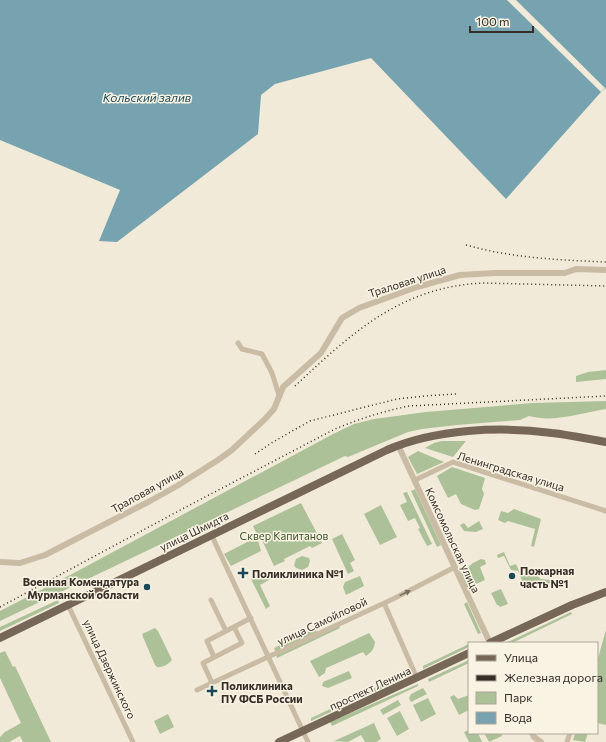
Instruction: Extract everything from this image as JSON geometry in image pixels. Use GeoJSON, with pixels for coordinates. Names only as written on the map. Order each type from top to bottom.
{"type":"FeatureCollection","features":[{"type":"Feature","properties":{"kind":"main road","name":"улица Шмидта"},"geometry":{"type":"LineString","coordinates":[[0,638],[211,534],[398,445],[419,438],[442,433],[503,430],[551,432],[606,442]]}},
{"type":"Feature","properties":{"kind":"main road"},"geometry":{"type":"LineString","coordinates":[[492,642],[572,605],[606,592]]}},
{"type":"Feature","properties":{"kind":"main road","name":"проспект Ленина"},"geometry":{"type":"LineString","coordinates":[[279,742],[468,653]]}},
{"type":"Feature","properties":{"kind":"street","name":"Траловая улица"},"geometry":{"type":"LineString","coordinates":[[0,562],[20,563],[45,555],[177,486],[232,450],[274,409],[283,387],[321,353],[342,318],[359,308],[428,283],[460,275],[495,273],[565,273],[576,269],[606,270]]}},
{"type":"Feature","properties":{"kind":"street"},"geometry":{"type":"LineString","coordinates":[[238,343],[242,349],[262,354],[272,373],[279,395]]}},
{"type":"Feature","properties":{"kind":"street","name":"Комсомольская улица"},"geometry":{"type":"LineString","coordinates":[[398,445],[490,642]]}},
{"type":"Feature","properties":{"kind":"street","name":"Ленинградская улица"},"geometry":{"type":"LineString","coordinates":[[415,480],[453,462],[605,511]]}},
{"type":"Feature","properties":{"kind":"street"},"geometry":{"type":"LineString","coordinates":[[211,534],[308,742]]}},
{"type":"Feature","properties":{"kind":"street","name":"улица Самойловой"},"geometry":{"type":"LineString","coordinates":[[197,690],[384,603],[455,567]]}},
{"type":"Feature","properties":{"kind":"street"},"geometry":{"type":"LineString","coordinates":[[211,600],[226,631]]}},
{"type":"Feature","properties":{"kind":"street"},"geometry":{"type":"LineString","coordinates":[[384,603],[417,678]]}},
{"type":"Feature","properties":{"kind":"street","name":"улица Дзержинского"},"geometry":{"type":"LineString","coordinates":[[68,605],[133,742]]}},
{"type":"Feature","properties":{"kind":"street"},"geometry":{"type":"LineString","coordinates":[[214,657],[207,641],[251,618]]}},
{"type":"Feature","properties":{"kind":"street"},"geometry":{"type":"LineString","coordinates":[[212,683],[203,663],[242,643],[234,627]]}},
{"type":"Feature","properties":{"kind":"street"},"geometry":{"type":"LineString","coordinates":[[533,735],[540,742]]}},
{"type":"Feature","properties":{"kind":"green space"},"geometry":{"type":"Polygon","coordinates":[[[606,370],[606,379],[576,382],[576,376],[588,372],[606,370]]]}},
{"type":"Feature","properties":{"kind":"green space"},"geometry":{"type":"Polygon","coordinates":[[[606,401],[606,409],[567,417],[538,418],[529,416],[520,420],[457,425],[408,432],[348,457],[345,456],[0,621],[0,611],[354,424],[374,419],[426,412],[533,403],[606,401]]]}},
{"type":"Feature","properties":{"kind":"green space"},"geometry":{"type":"Polygon","coordinates":[[[442,441],[466,441],[453,457],[425,448],[442,441]]]}},
{"type":"Feature","properties":{"kind":"green space"},"geometry":{"type":"Polygon","coordinates":[[[418,451],[444,462],[417,474],[408,457],[418,451]]]}},
{"type":"Feature","properties":{"kind":"green space"},"geometry":{"type":"Polygon","coordinates":[[[452,467],[485,478],[482,489],[484,494],[479,509],[475,510],[461,504],[456,494],[448,498],[437,476],[452,467]]]}},
{"type":"Feature","properties":{"kind":"green space"},"geometry":{"type":"Polygon","coordinates":[[[415,489],[441,545],[437,547],[411,491],[415,489]]]}},
{"type":"Feature","properties":{"kind":"green space"},"geometry":{"type":"Polygon","coordinates":[[[407,492],[432,544],[427,546],[418,529],[420,528],[415,518],[408,521],[400,505],[407,502],[403,493],[407,492]]]}},
{"type":"Feature","properties":{"kind":"green space","name":"Сквер Капитанов"},"geometry":{"type":"Polygon","coordinates":[[[301,503],[322,543],[312,548],[310,546],[284,559],[285,561],[274,566],[260,536],[258,537],[253,526],[301,503]]]}},
{"type":"Feature","properties":{"kind":"green space"},"geometry":{"type":"Polygon","coordinates":[[[381,505],[397,537],[380,545],[364,514],[381,505]]]}},
{"type":"Feature","properties":{"kind":"green space"},"geometry":{"type":"Polygon","coordinates":[[[514,509],[541,519],[534,547],[531,546],[535,529],[508,521],[505,523],[498,520],[501,511],[508,513],[514,509]]]}},
{"type":"Feature","properties":{"kind":"green space"},"geometry":{"type":"Polygon","coordinates":[[[479,521],[483,529],[476,532],[464,531],[460,525],[464,523],[468,528],[479,521]]]}},
{"type":"Feature","properties":{"kind":"green space"},"geometry":{"type":"Polygon","coordinates":[[[342,534],[355,560],[350,563],[354,571],[348,574],[332,539],[342,534]]]}},
{"type":"Feature","properties":{"kind":"green space"},"geometry":{"type":"Polygon","coordinates":[[[257,537],[261,551],[231,566],[224,554],[257,537]]]}},
{"type":"Feature","properties":{"kind":"green space"},"geometry":{"type":"Polygon","coordinates":[[[504,552],[510,566],[516,564],[519,571],[537,574],[540,579],[551,580],[549,585],[546,585],[545,587],[524,585],[518,571],[511,570],[504,556],[498,558],[497,555],[504,552]]]}},
{"type":"Feature","properties":{"kind":"green space"},"geometry":{"type":"Polygon","coordinates":[[[302,556],[309,558],[310,561],[308,567],[302,570],[296,568],[294,565],[296,559],[302,556]]]}},
{"type":"Feature","properties":{"kind":"green space"},"geometry":{"type":"Polygon","coordinates":[[[481,559],[485,560],[486,564],[480,567],[485,580],[467,588],[461,573],[473,563],[481,559]]]}},
{"type":"Feature","properties":{"kind":"green space"},"geometry":{"type":"Polygon","coordinates":[[[265,571],[269,580],[260,585],[270,606],[266,609],[251,579],[265,571]]]}},
{"type":"Feature","properties":{"kind":"green space"},"geometry":{"type":"Polygon","coordinates":[[[360,576],[364,586],[346,595],[343,587],[345,582],[360,576]]]}},
{"type":"Feature","properties":{"kind":"green space"},"geometry":{"type":"Polygon","coordinates":[[[501,589],[508,604],[500,607],[497,605],[491,593],[501,589]]]}},
{"type":"Feature","properties":{"kind":"green space"},"geometry":{"type":"Polygon","coordinates":[[[58,600],[59,603],[0,631],[0,627],[58,600]]]}},
{"type":"Feature","properties":{"kind":"green space"},"geometry":{"type":"Polygon","coordinates":[[[467,602],[481,633],[478,634],[464,604],[467,602]]]}},
{"type":"Feature","properties":{"kind":"green space"},"geometry":{"type":"Polygon","coordinates":[[[571,612],[572,614],[514,642],[508,642],[571,612]]]}},
{"type":"Feature","properties":{"kind":"green space"},"geometry":{"type":"Polygon","coordinates":[[[338,625],[340,628],[277,658],[276,655],[338,625]]]}},
{"type":"Feature","properties":{"kind":"green space"},"geometry":{"type":"Polygon","coordinates":[[[155,628],[158,631],[172,660],[161,667],[157,667],[155,665],[142,634],[155,628]]]}},
{"type":"Feature","properties":{"kind":"green space"},"geometry":{"type":"Polygon","coordinates":[[[315,629],[317,632],[276,652],[274,648],[315,629]]]}},
{"type":"Feature","properties":{"kind":"green space"},"geometry":{"type":"Polygon","coordinates":[[[606,630],[606,725],[598,723],[598,658],[606,630]]]}},
{"type":"Feature","properties":{"kind":"green space"},"geometry":{"type":"Polygon","coordinates":[[[369,633],[375,642],[370,653],[366,656],[363,652],[326,668],[325,673],[319,677],[310,661],[369,633]]]}},
{"type":"Feature","properties":{"kind":"green space"},"geometry":{"type":"Polygon","coordinates":[[[468,644],[468,647],[423,669],[423,666],[468,644]]]}},
{"type":"Feature","properties":{"kind":"green space"},"geometry":{"type":"Polygon","coordinates":[[[5,651],[13,667],[15,666],[51,742],[23,742],[20,736],[9,742],[0,742],[0,737],[5,732],[21,723],[0,678],[0,653],[5,651]]]}},
{"type":"Feature","properties":{"kind":"green space"},"geometry":{"type":"Polygon","coordinates":[[[468,660],[468,663],[429,682],[428,679],[468,660]]]}},
{"type":"Feature","properties":{"kind":"green space"},"geometry":{"type":"Polygon","coordinates":[[[349,671],[352,678],[328,688],[322,686],[323,682],[349,671]]]}},
{"type":"Feature","properties":{"kind":"green space"},"geometry":{"type":"Polygon","coordinates":[[[407,673],[410,673],[410,676],[311,721],[311,718],[407,673]]]}},
{"type":"Feature","properties":{"kind":"green space"},"geometry":{"type":"Polygon","coordinates":[[[418,684],[418,686],[332,726],[330,722],[418,684]]]}},
{"type":"Feature","properties":{"kind":"green space"},"geometry":{"type":"Polygon","coordinates":[[[423,688],[427,694],[411,702],[409,698],[411,694],[423,688]]]}},
{"type":"Feature","properties":{"kind":"green space"},"geometry":{"type":"Polygon","coordinates":[[[454,695],[458,699],[468,695],[468,710],[459,715],[450,697],[454,695]]]}},
{"type":"Feature","properties":{"kind":"green space"},"geometry":{"type":"Polygon","coordinates":[[[428,698],[436,714],[421,722],[413,705],[428,698]]]}},
{"type":"Feature","properties":{"kind":"green space"},"geometry":{"type":"Polygon","coordinates":[[[398,700],[401,705],[383,715],[380,710],[398,700]]]}},
{"type":"Feature","properties":{"kind":"green space"},"geometry":{"type":"Polygon","coordinates":[[[400,711],[409,729],[397,736],[387,718],[400,711]]]}},
{"type":"Feature","properties":{"kind":"green space"},"geometry":{"type":"Polygon","coordinates":[[[168,714],[174,727],[160,734],[154,721],[168,714]]]}},
{"type":"Feature","properties":{"kind":"green space"},"geometry":{"type":"Polygon","coordinates":[[[374,723],[381,739],[376,742],[365,742],[361,735],[348,742],[334,741],[374,723]]]}},
{"type":"Feature","properties":{"kind":"green space"},"geometry":{"type":"Polygon","coordinates":[[[468,730],[468,734],[478,734],[482,742],[469,742],[464,732],[468,730]]]}},
{"type":"Feature","properties":{"kind":"green space"},"geometry":{"type":"Polygon","coordinates":[[[485,734],[501,734],[502,736],[489,742],[485,734]]]}},
{"type":"Feature","properties":{"kind":"green space"},"geometry":{"type":"Polygon","coordinates":[[[575,734],[588,734],[585,742],[573,740],[575,734]]]}},
{"type":"Feature","properties":{"kind":"water","name":"Кольский залив"},"geometry":{"type":"Polygon","coordinates":[[[0,0],[606,0],[606,88],[506,199],[371,58],[275,84],[261,95],[258,134],[117,242],[99,241],[120,190],[0,140],[0,0]]]}},
{"type":"Feature","properties":{"kind":"pier"},"geometry":{"type":"Polygon","coordinates":[[[507,0],[516,0],[605,88],[601,92],[507,0]]]}},
{"type":"Feature","properties":{"kind":"railway"},"geometry":{"type":"LineString","coordinates":[[466,245],[518,256],[606,262]]}},
{"type":"Feature","properties":{"kind":"railway"},"geometry":{"type":"LineString","coordinates":[[295,386],[337,348],[379,316],[402,303],[427,293],[453,286],[483,283],[606,286]]}},
{"type":"Feature","properties":{"kind":"railway"},"geometry":{"type":"LineString","coordinates":[[255,454],[310,421],[397,399],[456,394]]}},
{"type":"Feature","properties":{"kind":"railway"},"geometry":{"type":"LineString","coordinates":[[0,607],[335,429],[362,419],[390,410],[409,406],[606,396]]}},
{"type":"Feature","properties":{"kind":"place","name":"Поликлиника №1"},"geometry":{"type":"Point","coordinates":[243,573]}},
{"type":"Feature","properties":{"kind":"place","name":"Пожарная часть №1"},"geometry":{"type":"Point","coordinates":[512,576]}},
{"type":"Feature","properties":{"kind":"place","name":"Военная Комендатура Мурманской области"},"geometry":{"type":"Point","coordinates":[147,587]}},
{"type":"Feature","properties":{"kind":"place","name":"Поликлиника ПУ ФСБ России"},"geometry":{"type":"Point","coordinates":[212,691]}}]}
